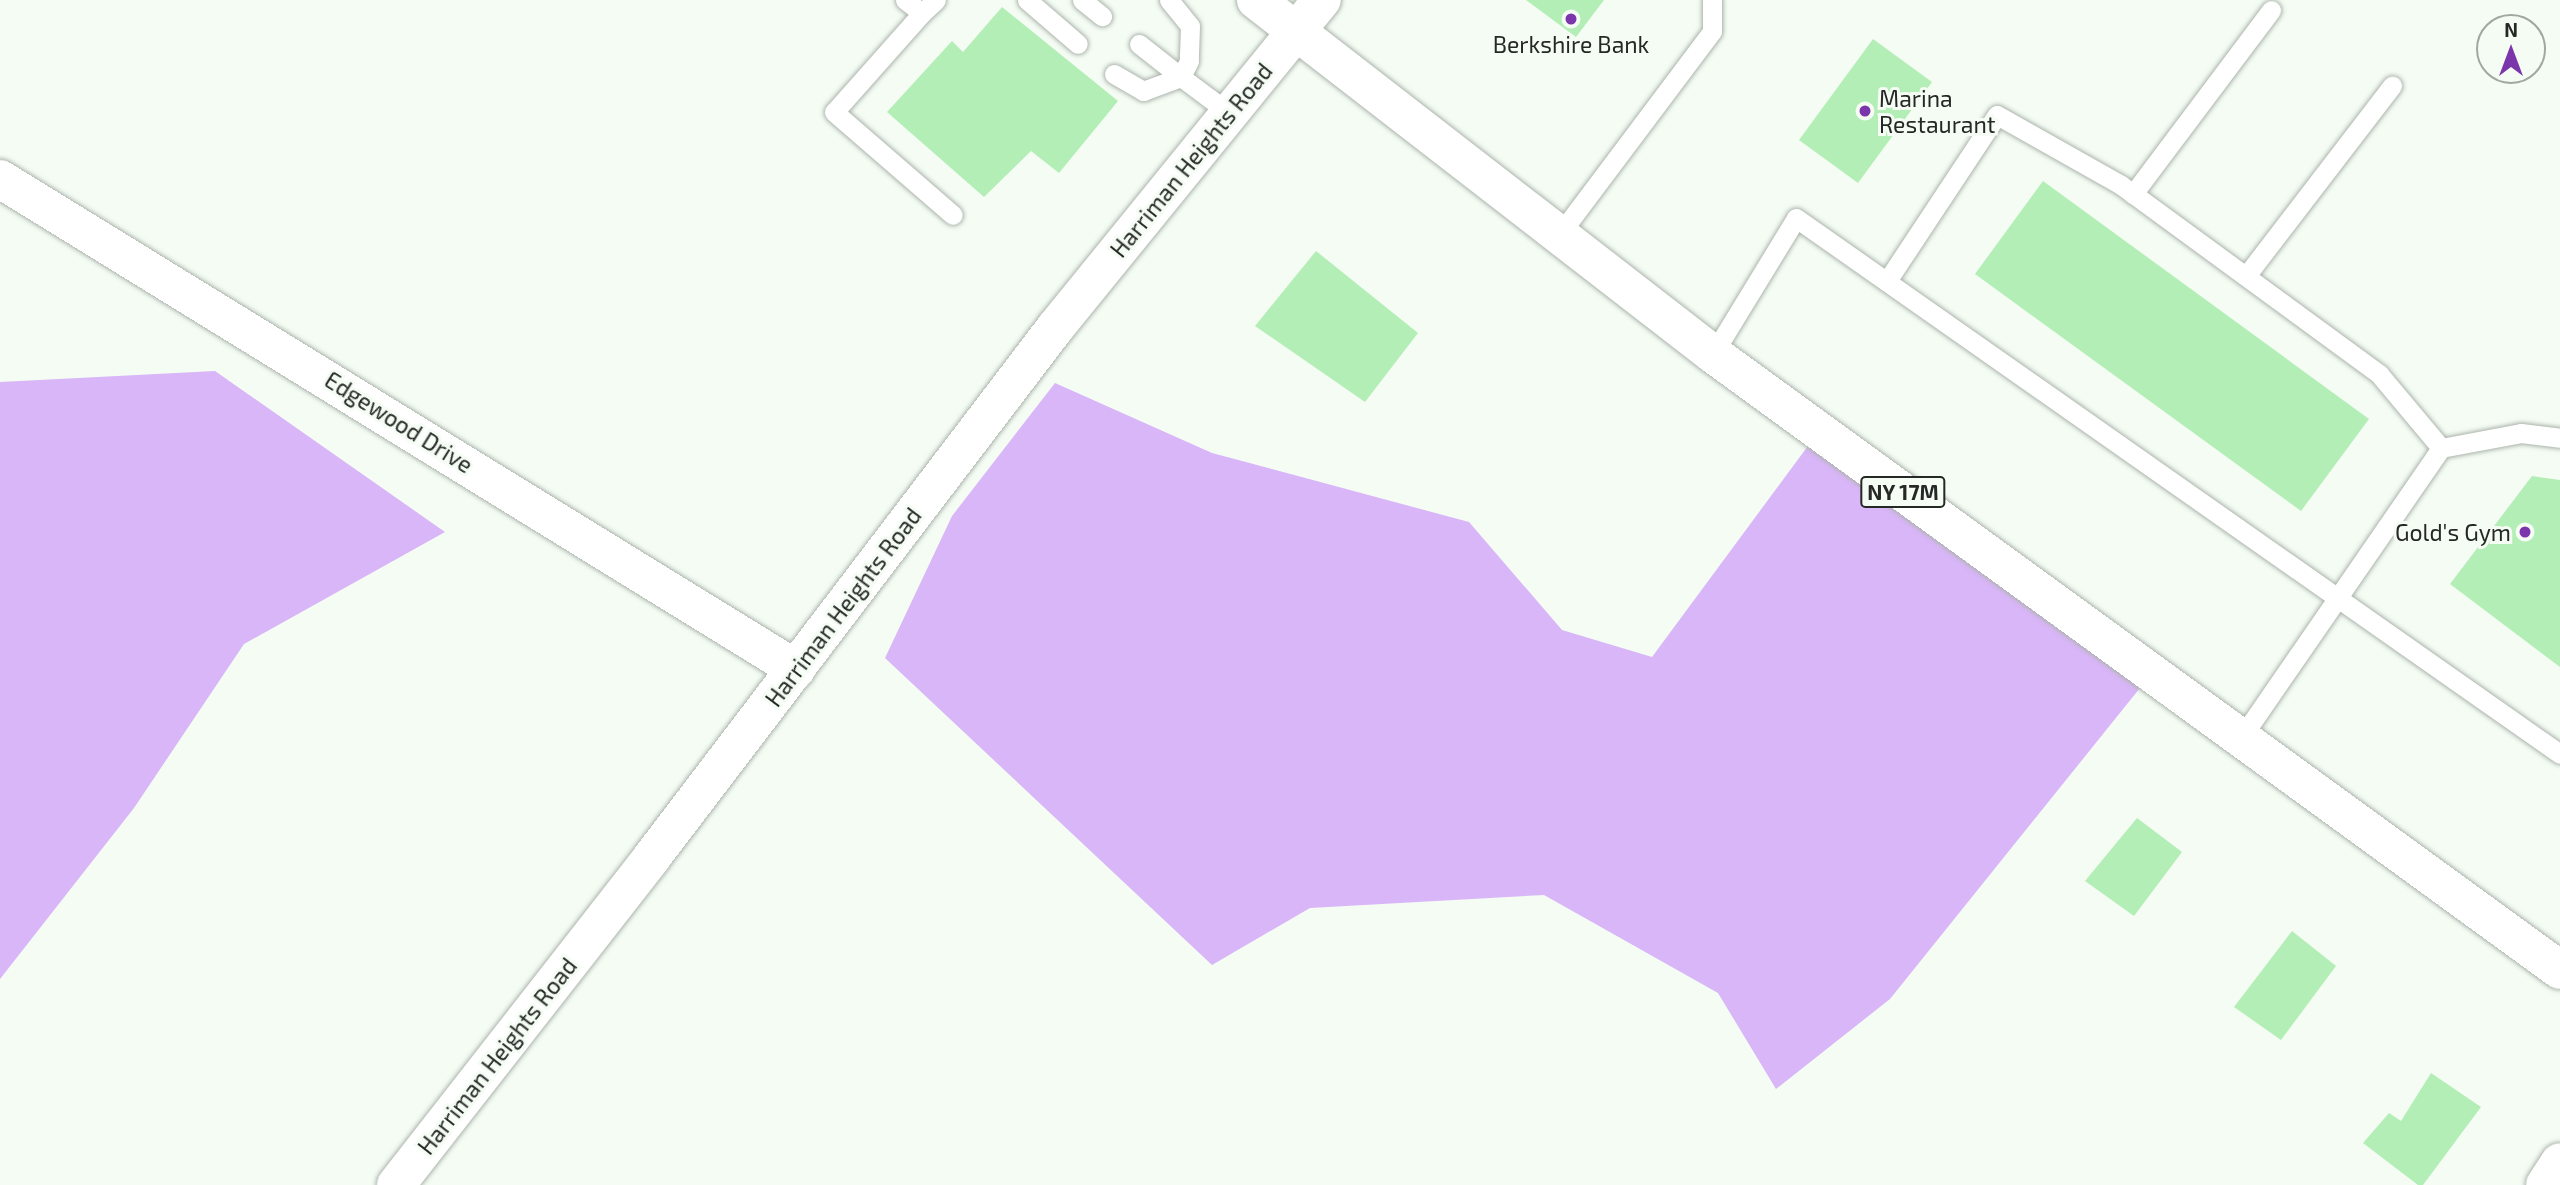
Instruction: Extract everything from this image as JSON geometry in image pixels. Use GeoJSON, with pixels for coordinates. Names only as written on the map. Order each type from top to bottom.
{"type":"FeatureCollection","features":[{"type":"Feature","properties":{"kind":"street","name":"NY 17M"},"geometry":{"type":"LineString","coordinates":[[1256,0],[1295,33],[1713,354],[2560,970]]}},
{"type":"Feature","properties":{"kind":"street","name":"Harriman Heights Road"},"geometry":{"type":"LineString","coordinates":[[396,1185],[1055,328],[1322,0]]}},
{"type":"Feature","properties":{"kind":"street","name":"Edgewood Drive"},"geometry":{"type":"LineString","coordinates":[[0,179],[796,668]]}},
{"type":"Feature","properties":{"kind":"street"},"geometry":{"type":"LineString","coordinates":[[2545,1185],[2560,1162]]}},
{"type":"Feature","properties":{"kind":"lane"},"geometry":{"type":"LineString","coordinates":[[905,0],[929,6],[834,113],[953,215]]}},
{"type":"Feature","properties":{"kind":"lane"},"geometry":{"type":"LineString","coordinates":[[1027,0],[1078,44]]}},
{"type":"Feature","properties":{"kind":"lane"},"geometry":{"type":"LineString","coordinates":[[1082,0],[1102,16]]}},
{"type":"Feature","properties":{"kind":"lane"},"geometry":{"type":"LineString","coordinates":[[1114,74],[1143,90],[1181,77],[1189,61],[1190,26],[1170,0]]}},
{"type":"Feature","properties":{"kind":"lane"},"geometry":{"type":"LineString","coordinates":[[1559,235],[1712,30],[1712,0]]}},
{"type":"Feature","properties":{"kind":"lane"},"geometry":{"type":"LineString","coordinates":[[2133,194],[2271,10]]}},
{"type":"Feature","properties":{"kind":"lane"},"geometry":{"type":"LineString","coordinates":[[1139,44],[1228,113]]}},
{"type":"Feature","properties":{"kind":"lane"},"geometry":{"type":"LineString","coordinates":[[2246,276],[2392,86]]}},
{"type":"Feature","properties":{"kind":"lane"},"geometry":{"type":"LineString","coordinates":[[1886,282],[1997,115],[2133,194],[2379,374],[2441,448]]}},
{"type":"Feature","properties":{"kind":"lane"},"geometry":{"type":"LineString","coordinates":[[1713,354],[1796,218],[2560,754]]}},
{"type":"Feature","properties":{"kind":"lane"},"geometry":{"type":"LineString","coordinates":[[2241,738],[2441,448],[2521,433],[2560,438]]}},
{"type":"Feature","properties":{"kind":"shaded area"},"geometry":{"type":"Polygon","coordinates":[[[215,371],[445,532],[244,644],[134,808],[0,979],[0,382],[215,371]]]}},
{"type":"Feature","properties":{"kind":"shaded area"},"geometry":{"type":"Polygon","coordinates":[[[1055,383],[1212,453],[1469,522],[1562,630],[1652,657],[1819,431],[2152,673],[1890,999],[1776,1089],[1718,993],[1544,895],[1310,908],[1212,965],[885,658],[952,516],[1055,383]]]}},
{"type":"Feature","properties":{"kind":"building","name":"Berkshire Bank"},"geometry":{"type":"Polygon","coordinates":[[[1526,0],[1604,0],[1576,37],[1526,0]]]}},
{"type":"Feature","properties":{"kind":"building"},"geometry":{"type":"Polygon","coordinates":[[[1002,7],[1118,101],[1059,173],[1031,151],[984,197],[887,112],[952,41],[963,52],[1002,7]]]}},
{"type":"Feature","properties":{"kind":"building","name":"Marina Restaurant"},"geometry":{"type":"Polygon","coordinates":[[[1873,39],[1932,82],[1858,183],[1799,140],[1873,39]]]}},
{"type":"Feature","properties":{"kind":"building"},"geometry":{"type":"Polygon","coordinates":[[[2043,181],[2369,419],[2301,511],[1975,274],[2043,181]]]}},
{"type":"Feature","properties":{"kind":"building"},"geometry":{"type":"Polygon","coordinates":[[[1316,251],[1418,333],[1365,402],[1255,326],[1316,251]]]}},
{"type":"Feature","properties":{"kind":"building","name":"Gold's Gym"},"geometry":{"type":"Polygon","coordinates":[[[2532,476],[2560,480],[2560,667],[2450,584],[2532,476]]]}},
{"type":"Feature","properties":{"kind":"building"},"geometry":{"type":"Polygon","coordinates":[[[2137,818],[2182,852],[2134,916],[2085,881],[2137,818]]]}},
{"type":"Feature","properties":{"kind":"building"},"geometry":{"type":"Polygon","coordinates":[[[2292,931],[2336,966],[2281,1040],[2234,1007],[2292,931]]]}},
{"type":"Feature","properties":{"kind":"building"},"geometry":{"type":"Polygon","coordinates":[[[2431,1073],[2481,1107],[2423,1185],[2418,1185],[2363,1143],[2389,1113],[2401,1121],[2431,1073]]]}},
{"type":"Feature","properties":{"kind":"place","name":"Berkshire Bank"},"geometry":{"type":"Point","coordinates":[1571,19]}},
{"type":"Feature","properties":{"kind":"place","name":"Marina Restaurant"},"geometry":{"type":"Point","coordinates":[1865,111]}},
{"type":"Feature","properties":{"kind":"place","name":"Gold's Gym"},"geometry":{"type":"Point","coordinates":[2525,532]}}]}
